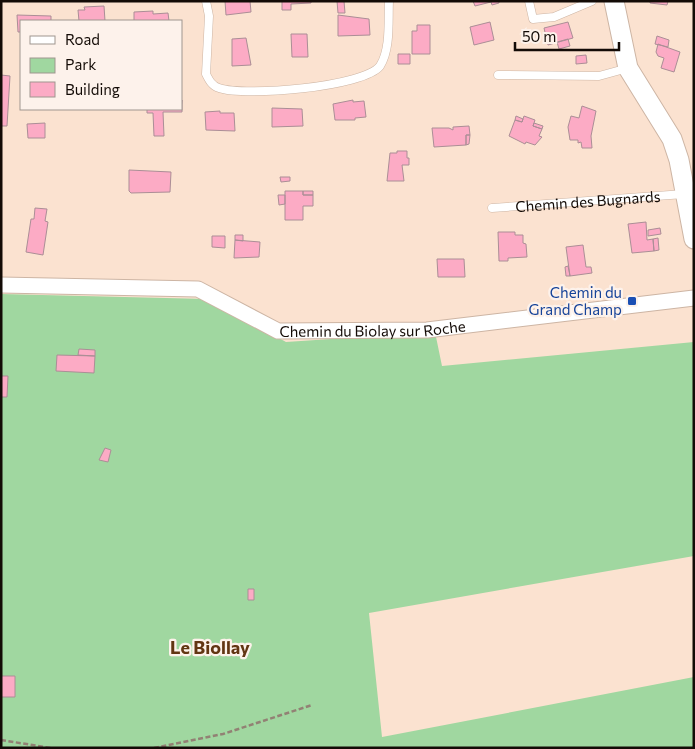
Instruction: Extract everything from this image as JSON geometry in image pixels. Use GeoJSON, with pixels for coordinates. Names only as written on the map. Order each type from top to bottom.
{"type":"FeatureCollection","features":[{"type":"Feature","properties":{"kind":"street"},"geometry":{"type":"LineString","coordinates":[[614,1],[628,68],[672,139],[679,160],[694,239]]}},
{"type":"Feature","properties":{"kind":"street","name":"Chemin du Biolay sur Roche"},"geometry":{"type":"LineString","coordinates":[[1,285],[198,289],[278,330],[427,330],[694,298]]}},
{"type":"Feature","properties":{"kind":"lane"},"geometry":{"type":"LineString","coordinates":[[206,1],[209,16],[206,74],[210,83],[218,88],[233,90],[278,92],[355,80],[372,72],[379,66],[384,56],[389,1]]}},
{"type":"Feature","properties":{"kind":"lane"},"geometry":{"type":"LineString","coordinates":[[529,1],[533,19],[554,17],[592,1]]}},
{"type":"Feature","properties":{"kind":"lane"},"geometry":{"type":"LineString","coordinates":[[498,75],[599,76],[628,68]]}},
{"type":"Feature","properties":{"kind":"lane","name":"Chemin des Bugnards"},"geometry":{"type":"LineString","coordinates":[[492,208],[684,194]]}},
{"type":"Feature","properties":{"kind":"path"},"geometry":{"type":"LineString","coordinates":[[154,748],[223,734],[312,705]]}},
{"type":"Feature","properties":{"kind":"path"},"geometry":{"type":"LineString","coordinates":[[1,740],[51,748]]}},
{"type":"Feature","properties":{"kind":"green space"},"geometry":{"type":"Polygon","coordinates":[[[1,294],[207,299],[286,342],[435,332],[442,366],[694,342],[694,556],[369,613],[382,737],[694,677],[694,748],[1,748],[1,294]]]}},
{"type":"Feature","properties":{"kind":"building"},"geometry":{"type":"Polygon","coordinates":[[[225,1],[250,1],[251,12],[226,15],[225,1]]]}},
{"type":"Feature","properties":{"kind":"building"},"geometry":{"type":"Polygon","coordinates":[[[282,1],[311,1],[311,3],[291,4],[291,10],[282,10],[282,1]]]}},
{"type":"Feature","properties":{"kind":"building"},"geometry":{"type":"Polygon","coordinates":[[[337,1],[344,1],[345,13],[338,13],[337,1]]]}},
{"type":"Feature","properties":{"kind":"building"},"geometry":{"type":"Polygon","coordinates":[[[473,1],[499,1],[499,3],[492,5],[491,2],[475,6],[473,1]]]}},
{"type":"Feature","properties":{"kind":"building"},"geometry":{"type":"Polygon","coordinates":[[[650,1],[668,1],[667,5],[650,3],[650,1]]]}},
{"type":"Feature","properties":{"kind":"building"},"geometry":{"type":"Polygon","coordinates":[[[104,6],[105,20],[79,20],[78,10],[85,10],[84,7],[104,6]]]}},
{"type":"Feature","properties":{"kind":"building"},"geometry":{"type":"Polygon","coordinates":[[[153,11],[153,14],[168,13],[169,20],[134,20],[134,12],[153,11]]]}},
{"type":"Feature","properties":{"kind":"building"},"geometry":{"type":"Polygon","coordinates":[[[17,15],[51,16],[51,20],[20,20],[20,32],[18,32],[17,15]]]}},
{"type":"Feature","properties":{"kind":"building"},"geometry":{"type":"Polygon","coordinates":[[[338,15],[369,19],[370,35],[338,36],[338,15]]]}},
{"type":"Feature","properties":{"kind":"building"},"geometry":{"type":"Polygon","coordinates":[[[490,22],[494,40],[474,45],[470,27],[490,22]]]}},
{"type":"Feature","properties":{"kind":"building"},"geometry":{"type":"Polygon","coordinates":[[[568,22],[573,38],[548,45],[544,28],[568,22]]]}},
{"type":"Feature","properties":{"kind":"building"},"geometry":{"type":"Polygon","coordinates":[[[417,25],[430,25],[430,54],[412,54],[412,31],[417,31],[417,25]]]}},
{"type":"Feature","properties":{"kind":"building"},"geometry":{"type":"Polygon","coordinates":[[[291,34],[307,34],[308,57],[292,57],[291,34]]]}},
{"type":"Feature","properties":{"kind":"building"},"geometry":{"type":"Polygon","coordinates":[[[657,36],[669,40],[668,47],[655,44],[657,36]]]}},
{"type":"Feature","properties":{"kind":"building"},"geometry":{"type":"Polygon","coordinates":[[[246,38],[251,65],[232,66],[232,39],[246,38]]]}},
{"type":"Feature","properties":{"kind":"building"},"geometry":{"type":"Polygon","coordinates":[[[568,39],[570,46],[559,49],[557,42],[568,39]]]}},
{"type":"Feature","properties":{"kind":"building"},"geometry":{"type":"Polygon","coordinates":[[[658,44],[680,52],[674,72],[661,68],[664,58],[658,56],[656,52],[658,44]]]}},
{"type":"Feature","properties":{"kind":"building"},"geometry":{"type":"Polygon","coordinates":[[[398,54],[410,54],[410,64],[398,64],[398,54]]]}},
{"type":"Feature","properties":{"kind":"building"},"geometry":{"type":"Polygon","coordinates":[[[586,55],[587,63],[576,64],[576,56],[586,55]]]}},
{"type":"Feature","properties":{"kind":"building"},"geometry":{"type":"Polygon","coordinates":[[[1,75],[10,76],[7,126],[1,126],[1,75]]]}},
{"type":"Feature","properties":{"kind":"building"},"geometry":{"type":"Polygon","coordinates":[[[353,100],[353,102],[364,101],[366,117],[355,118],[355,120],[335,120],[333,104],[353,100]]]}},
{"type":"Feature","properties":{"kind":"building"},"geometry":{"type":"Polygon","coordinates":[[[582,106],[596,111],[591,136],[592,148],[582,148],[581,142],[578,143],[578,140],[570,140],[568,127],[571,116],[579,118],[582,106]]]}},
{"type":"Feature","properties":{"kind":"building"},"geometry":{"type":"Polygon","coordinates":[[[272,108],[302,109],[303,126],[272,127],[272,108]]]}},
{"type":"Feature","properties":{"kind":"building"},"geometry":{"type":"Polygon","coordinates":[[[147,110],[182,110],[182,112],[163,112],[164,136],[154,136],[153,113],[147,113],[147,110]]]}},
{"type":"Feature","properties":{"kind":"building"},"geometry":{"type":"Polygon","coordinates":[[[220,111],[220,113],[234,113],[235,131],[206,130],[205,112],[220,111]]]}},
{"type":"Feature","properties":{"kind":"building"},"geometry":{"type":"Polygon","coordinates":[[[516,116],[523,119],[522,122],[515,120],[516,116]]]}},
{"type":"Feature","properties":{"kind":"building"},"geometry":{"type":"Polygon","coordinates":[[[524,116],[535,120],[533,126],[542,129],[539,136],[542,137],[535,145],[526,142],[525,144],[509,136],[515,120],[522,122],[524,116]]]}},
{"type":"Feature","properties":{"kind":"building"},"geometry":{"type":"Polygon","coordinates":[[[45,123],[45,138],[28,138],[27,124],[45,123]]]}},
{"type":"Feature","properties":{"kind":"building"},"geometry":{"type":"Polygon","coordinates":[[[534,123],[543,126],[542,129],[533,126],[534,123]]]}},
{"type":"Feature","properties":{"kind":"building"},"geometry":{"type":"Polygon","coordinates":[[[469,126],[470,135],[466,135],[466,145],[434,147],[432,128],[449,128],[453,130],[453,127],[469,126]]]}},
{"type":"Feature","properties":{"kind":"building"},"geometry":{"type":"Polygon","coordinates":[[[466,135],[470,135],[469,144],[466,145],[466,135]]]}},
{"type":"Feature","properties":{"kind":"building"},"geometry":{"type":"Polygon","coordinates":[[[397,151],[407,151],[407,158],[409,158],[409,165],[402,165],[404,181],[387,181],[390,153],[397,153],[397,151]]]}},
{"type":"Feature","properties":{"kind":"building"},"geometry":{"type":"Polygon","coordinates":[[[129,170],[171,172],[170,192],[131,193],[129,191],[129,170]]]}},
{"type":"Feature","properties":{"kind":"building"},"geometry":{"type":"Polygon","coordinates":[[[280,177],[290,177],[290,181],[281,182],[280,177]]]}},
{"type":"Feature","properties":{"kind":"building"},"geometry":{"type":"Polygon","coordinates":[[[285,191],[303,191],[303,195],[313,195],[313,206],[303,206],[303,220],[285,220],[285,191]]]}},
{"type":"Feature","properties":{"kind":"building"},"geometry":{"type":"Polygon","coordinates":[[[303,191],[313,191],[313,195],[303,195],[303,191]]]}},
{"type":"Feature","properties":{"kind":"building"},"geometry":{"type":"Polygon","coordinates":[[[278,195],[285,195],[285,204],[279,205],[278,195]]]}},
{"type":"Feature","properties":{"kind":"building"},"geometry":{"type":"Polygon","coordinates":[[[35,208],[47,209],[45,221],[48,222],[43,255],[26,252],[31,219],[34,219],[35,208]]]}},
{"type":"Feature","properties":{"kind":"building"},"geometry":{"type":"Polygon","coordinates":[[[646,222],[647,240],[653,239],[654,251],[632,253],[628,224],[646,222]]]}},
{"type":"Feature","properties":{"kind":"building"},"geometry":{"type":"Polygon","coordinates":[[[660,228],[661,234],[648,236],[648,230],[660,228]]]}},
{"type":"Feature","properties":{"kind":"building"},"geometry":{"type":"Polygon","coordinates":[[[498,232],[515,232],[515,235],[523,235],[527,257],[508,258],[508,261],[499,261],[498,232]]]}},
{"type":"Feature","properties":{"kind":"building"},"geometry":{"type":"Polygon","coordinates":[[[235,235],[243,235],[243,241],[235,240],[235,235]]]}},
{"type":"Feature","properties":{"kind":"building"},"geometry":{"type":"Polygon","coordinates":[[[212,236],[225,236],[225,248],[212,247],[212,236]]]}},
{"type":"Feature","properties":{"kind":"building"},"geometry":{"type":"Polygon","coordinates":[[[658,238],[659,250],[654,251],[653,239],[658,238]]]}},
{"type":"Feature","properties":{"kind":"building"},"geometry":{"type":"Polygon","coordinates":[[[235,240],[260,242],[259,257],[234,258],[235,240]]]}},
{"type":"Feature","properties":{"kind":"building"},"geometry":{"type":"Polygon","coordinates":[[[583,245],[586,267],[591,267],[592,273],[570,276],[566,247],[583,245]]]}},
{"type":"Feature","properties":{"kind":"building"},"geometry":{"type":"Polygon","coordinates":[[[437,259],[464,259],[465,277],[438,277],[437,259]]]}},
{"type":"Feature","properties":{"kind":"building"},"geometry":{"type":"Polygon","coordinates":[[[568,266],[570,276],[566,276],[565,267],[568,266]]]}},
{"type":"Feature","properties":{"kind":"building"},"geometry":{"type":"Polygon","coordinates":[[[79,349],[95,350],[95,356],[78,355],[79,349]]]}},
{"type":"Feature","properties":{"kind":"building"},"geometry":{"type":"Polygon","coordinates":[[[57,355],[95,356],[94,373],[56,371],[57,355]]]}},
{"type":"Feature","properties":{"kind":"building"},"geometry":{"type":"Polygon","coordinates":[[[1,376],[8,376],[7,397],[1,397],[1,376]]]}},
{"type":"Feature","properties":{"kind":"building"},"geometry":{"type":"Polygon","coordinates":[[[105,448],[111,450],[108,462],[99,460],[105,448]]]}},
{"type":"Feature","properties":{"kind":"building"},"geometry":{"type":"Polygon","coordinates":[[[248,589],[254,589],[254,600],[248,600],[248,589]]]}},
{"type":"Feature","properties":{"kind":"building"},"geometry":{"type":"Polygon","coordinates":[[[1,676],[15,676],[15,697],[1,697],[1,676]]]}},
{"type":"Feature","properties":{"kind":"place","name":"Chemin du Grand Champ"},"geometry":{"type":"Point","coordinates":[632,301]}},
{"type":"Feature","properties":{"kind":"district","name":"Le Biollay"},"geometry":{"type":"Point","coordinates":[210,647]}}]}
